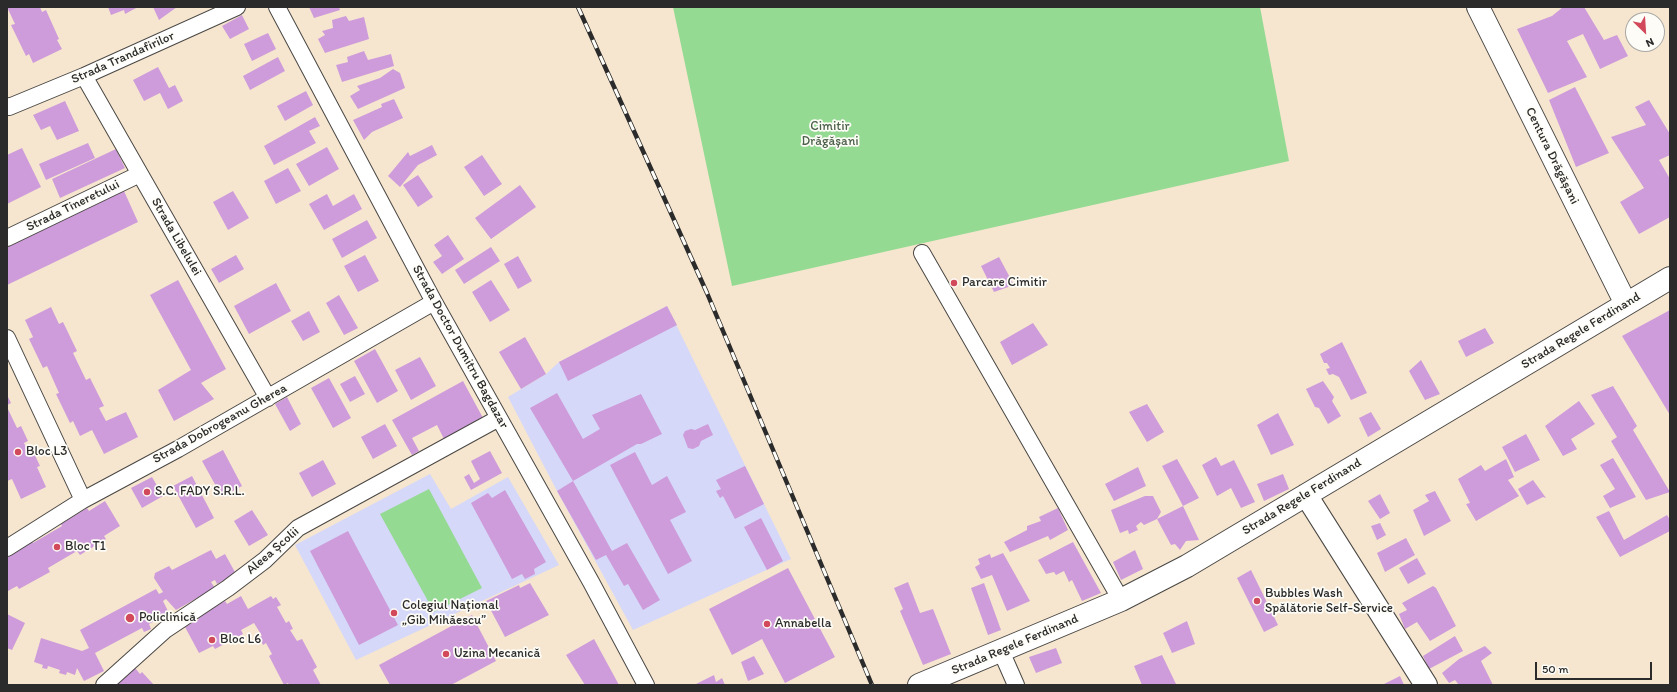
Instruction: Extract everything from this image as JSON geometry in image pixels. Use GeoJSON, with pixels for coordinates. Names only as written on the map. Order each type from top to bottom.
{"type":"FeatureCollection","features":[{"type":"Feature","properties":{"kind":"main road","name":"Centura Drăgășani"},"geometry":{"type":"LineString","coordinates":[[1478,7],[1626,304]]}},
{"type":"Feature","properties":{"kind":"main road","name":"Strada Regele Ferdinand"},"geometry":{"type":"LineString","coordinates":[[919,685],[1001,652],[1121,600],[1187,566],[1670,278]]}},
{"type":"Feature","properties":{"kind":"main road"},"geometry":{"type":"LineString","coordinates":[[1306,495],[1426,685]]}},
{"type":"Feature","properties":{"kind":"street","name":"Strada Trandafirilor"},"geometry":{"type":"LineString","coordinates":[[7,106],[10,107],[84,76],[237,7]]}},
{"type":"Feature","properties":{"kind":"street","name":"Strada Doctor Dumitru Bagdazar"},"geometry":{"type":"LineString","coordinates":[[277,7],[434,302],[646,685]]}},
{"type":"Feature","properties":{"kind":"street","name":"Strada Libelulei"},"geometry":{"type":"LineString","coordinates":[[84,76],[268,398]]}},
{"type":"Feature","properties":{"kind":"street","name":"Strada Tineretului"},"geometry":{"type":"LineString","coordinates":[[7,238],[140,174]]}},
{"type":"Feature","properties":{"kind":"street"},"geometry":{"type":"LineString","coordinates":[[922,253],[1121,600]]}},
{"type":"Feature","properties":{"kind":"street","name":"Strada Dobrogeanu Gherea"},"geometry":{"type":"LineString","coordinates":[[7,548],[83,500],[268,398],[434,302]]}},
{"type":"Feature","properties":{"kind":"street"},"geometry":{"type":"LineString","coordinates":[[7,338],[83,500]]}},
{"type":"Feature","properties":{"kind":"street","name":"Aleea Școlii"},"geometry":{"type":"LineString","coordinates":[[104,685],[165,630],[228,588],[265,560],[298,528],[499,418]]}},
{"type":"Feature","properties":{"kind":"street"},"geometry":{"type":"LineString","coordinates":[[1001,652],[1016,685]]}},
{"type":"Feature","properties":{"kind":"shaded area"},"geometry":{"type":"Polygon","coordinates":[[[667,306],[791,559],[633,630],[557,491],[508,397],[546,374],[559,362],[667,306]]]}},
{"type":"Feature","properties":{"kind":"shaded area","name":"Colegiul Național „Gib Mihăescu”"},"geometry":{"type":"Polygon","coordinates":[[[430,474],[451,509],[508,477],[559,565],[356,660],[295,545],[430,474]]]}},
{"type":"Feature","properties":{"kind":"green space","name":"Cimitir Drăgășani"},"geometry":{"type":"Polygon","coordinates":[[[673,7],[1260,7],[1289,161],[732,286],[673,7]]]}},
{"type":"Feature","properties":{"kind":"green space"},"geometry":{"type":"Polygon","coordinates":[[[429,489],[482,588],[434,612],[380,514],[429,489]]]}},
{"type":"Feature","properties":{"kind":"building"},"geometry":{"type":"Polygon","coordinates":[[[7,7],[40,7],[42,12],[46,10],[59,39],[57,40],[62,49],[33,63],[29,54],[26,56],[11,25],[15,24],[7,7]]]}},
{"type":"Feature","properties":{"kind":"building"},"geometry":{"type":"Polygon","coordinates":[[[108,7],[138,7],[125,14],[124,10],[111,15],[108,7]]]}},
{"type":"Feature","properties":{"kind":"building"},"geometry":{"type":"Polygon","coordinates":[[[153,7],[177,7],[159,20],[153,7]]]}},
{"type":"Feature","properties":{"kind":"building"},"geometry":{"type":"Polygon","coordinates":[[[309,7],[339,7],[340,10],[314,18],[309,7]]]}},
{"type":"Feature","properties":{"kind":"building"},"geometry":{"type":"Polygon","coordinates":[[[1563,7],[1584,7],[1604,40],[1617,35],[1628,56],[1600,69],[1583,34],[1567,41],[1587,77],[1548,93],[1517,29],[1552,16],[1563,7]]]}},
{"type":"Feature","properties":{"kind":"building"},"geometry":{"type":"Polygon","coordinates":[[[242,15],[249,29],[230,39],[222,26],[242,15]]]}},
{"type":"Feature","properties":{"kind":"building"},"geometry":{"type":"Polygon","coordinates":[[[346,16],[349,21],[364,17],[369,39],[325,53],[318,39],[325,35],[322,31],[333,28],[332,20],[346,16]]]}},
{"type":"Feature","properties":{"kind":"building"},"geometry":{"type":"Polygon","coordinates":[[[268,33],[276,49],[252,61],[244,44],[268,33]]]}},
{"type":"Feature","properties":{"kind":"building"},"geometry":{"type":"Polygon","coordinates":[[[364,51],[368,60],[391,54],[394,66],[342,82],[336,65],[348,62],[347,57],[364,51]]]}},
{"type":"Feature","properties":{"kind":"building"},"geometry":{"type":"Polygon","coordinates":[[[278,57],[285,71],[250,90],[243,76],[278,57]]]}},
{"type":"Feature","properties":{"kind":"building"},"geometry":{"type":"Polygon","coordinates":[[[158,67],[169,88],[175,85],[183,101],[168,109],[160,93],[144,101],[133,80],[158,67]]]}},
{"type":"Feature","properties":{"kind":"building"},"geometry":{"type":"Polygon","coordinates":[[[393,69],[400,73],[405,88],[358,109],[350,96],[360,90],[357,86],[380,78],[393,69]]]}},
{"type":"Feature","properties":{"kind":"building"},"geometry":{"type":"Polygon","coordinates":[[[1575,87],[1609,153],[1576,167],[1549,100],[1575,87]]]}},
{"type":"Feature","properties":{"kind":"building"},"geometry":{"type":"Polygon","coordinates":[[[306,91],[313,105],[285,121],[277,106],[306,91]]]}},
{"type":"Feature","properties":{"kind":"building"},"geometry":{"type":"Polygon","coordinates":[[[394,99],[403,118],[372,132],[364,140],[353,120],[382,107],[381,104],[394,99]]]}},
{"type":"Feature","properties":{"kind":"building"},"geometry":{"type":"Polygon","coordinates":[[[1649,100],[1670,134],[1670,155],[1659,160],[1670,179],[1670,217],[1639,234],[1620,202],[1644,188],[1611,137],[1646,125],[1635,107],[1649,100]]]}},
{"type":"Feature","properties":{"kind":"building"},"geometry":{"type":"Polygon","coordinates":[[[65,101],[79,131],[57,140],[50,126],[41,130],[33,115],[65,101]]]}},
{"type":"Feature","properties":{"kind":"building"},"geometry":{"type":"Polygon","coordinates":[[[315,117],[320,126],[309,131],[316,143],[274,165],[264,146],[315,117]]]}},
{"type":"Feature","properties":{"kind":"building"},"geometry":{"type":"Polygon","coordinates":[[[88,143],[95,158],[46,180],[39,164],[88,143]]]}},
{"type":"Feature","properties":{"kind":"building"},"geometry":{"type":"Polygon","coordinates":[[[432,145],[437,155],[418,165],[400,187],[388,176],[408,152],[410,156],[432,145]]]}},
{"type":"Feature","properties":{"kind":"building"},"geometry":{"type":"Polygon","coordinates":[[[327,147],[339,169],[309,186],[296,164],[327,147]]]}},
{"type":"Feature","properties":{"kind":"building"},"geometry":{"type":"Polygon","coordinates":[[[22,148],[41,187],[7,204],[7,155],[22,148]]]}},
{"type":"Feature","properties":{"kind":"building"},"geometry":{"type":"Polygon","coordinates":[[[116,149],[125,168],[60,198],[52,179],[116,149]]]}},
{"type":"Feature","properties":{"kind":"building"},"geometry":{"type":"Polygon","coordinates":[[[482,155],[502,184],[484,196],[464,167],[482,155]]]}},
{"type":"Feature","properties":{"kind":"building"},"geometry":{"type":"Polygon","coordinates":[[[288,168],[301,191],[276,204],[264,181],[288,168]]]}},
{"type":"Feature","properties":{"kind":"building"},"geometry":{"type":"Polygon","coordinates":[[[418,175],[433,197],[418,207],[403,185],[418,175]]]}},
{"type":"Feature","properties":{"kind":"building"},"geometry":{"type":"Polygon","coordinates":[[[520,185],[536,207],[491,239],[475,218],[520,185]]]}},
{"type":"Feature","properties":{"kind":"building"},"geometry":{"type":"Polygon","coordinates":[[[124,191],[138,222],[7,285],[7,247],[124,191]]]}},
{"type":"Feature","properties":{"kind":"building"},"geometry":{"type":"Polygon","coordinates":[[[233,191],[249,218],[228,230],[213,202],[233,191]]]}},
{"type":"Feature","properties":{"kind":"building"},"geometry":{"type":"Polygon","coordinates":[[[327,194],[333,206],[354,194],[362,209],[324,230],[309,204],[327,194]]]}},
{"type":"Feature","properties":{"kind":"building"},"geometry":{"type":"Polygon","coordinates":[[[367,220],[377,238],[342,258],[332,239],[367,220]]]}},
{"type":"Feature","properties":{"kind":"building"},"geometry":{"type":"Polygon","coordinates":[[[448,235],[464,259],[442,274],[433,262],[442,256],[434,245],[448,235]]]}},
{"type":"Feature","properties":{"kind":"building"},"geometry":{"type":"Polygon","coordinates":[[[491,247],[500,261],[464,284],[455,270],[491,247]]]}},
{"type":"Feature","properties":{"kind":"building"},"geometry":{"type":"Polygon","coordinates":[[[236,255],[244,269],[219,283],[211,269],[236,255]]]}},
{"type":"Feature","properties":{"kind":"building"},"geometry":{"type":"Polygon","coordinates":[[[365,255],[379,281],[358,292],[344,266],[365,255]]]}},
{"type":"Feature","properties":{"kind":"building"},"geometry":{"type":"Polygon","coordinates":[[[518,256],[532,281],[518,289],[504,264],[518,256]]]}},
{"type":"Feature","properties":{"kind":"building"},"geometry":{"type":"Polygon","coordinates":[[[999,257],[1014,285],[994,292],[981,266],[999,257]]]}},
{"type":"Feature","properties":{"kind":"building"},"geometry":{"type":"Polygon","coordinates":[[[178,280],[226,369],[201,383],[214,399],[174,421],[158,390],[191,370],[150,295],[178,280]]]}},
{"type":"Feature","properties":{"kind":"building"},"geometry":{"type":"Polygon","coordinates":[[[491,280],[510,310],[490,322],[472,292],[491,280]]]}},
{"type":"Feature","properties":{"kind":"building"},"geometry":{"type":"Polygon","coordinates":[[[276,283],[291,311],[249,334],[234,306],[276,283]]]}},
{"type":"Feature","properties":{"kind":"building"},"geometry":{"type":"Polygon","coordinates":[[[339,295],[358,328],[344,335],[326,303],[339,295]]]}},
{"type":"Feature","properties":{"kind":"building"},"geometry":{"type":"Polygon","coordinates":[[[667,306],[677,325],[568,381],[559,362],[667,306]]]}},
{"type":"Feature","properties":{"kind":"building"},"geometry":{"type":"Polygon","coordinates":[[[51,307],[59,324],[63,322],[77,351],[73,353],[86,380],[90,378],[104,406],[99,408],[106,421],[126,412],[138,437],[104,454],[92,430],[80,436],[73,421],[70,423],[56,394],[59,393],[47,366],[43,368],[29,339],[33,337],[25,320],[51,307]]]}},
{"type":"Feature","properties":{"kind":"building"},"geometry":{"type":"Polygon","coordinates":[[[1670,310],[1669,353],[1670,415],[1622,336],[1670,310]]]}},
{"type":"Feature","properties":{"kind":"building"},"geometry":{"type":"Polygon","coordinates":[[[309,311],[320,332],[303,341],[291,321],[309,311]]]}},
{"type":"Feature","properties":{"kind":"building"},"geometry":{"type":"Polygon","coordinates":[[[1033,323],[1048,345],[1012,365],[1000,342],[1033,323]]]}},
{"type":"Feature","properties":{"kind":"building"},"geometry":{"type":"Polygon","coordinates":[[[1485,328],[1494,343],[1466,357],[1458,341],[1485,328]]]}},
{"type":"Feature","properties":{"kind":"building"},"geometry":{"type":"Polygon","coordinates":[[[525,337],[546,374],[521,389],[499,352],[525,337]]]}},
{"type":"Feature","properties":{"kind":"building"},"geometry":{"type":"Polygon","coordinates":[[[1342,342],[1367,393],[1351,400],[1339,377],[1333,374],[1329,375],[1326,369],[1330,368],[1327,363],[1324,363],[1320,354],[1342,342]]]}},
{"type":"Feature","properties":{"kind":"building"},"geometry":{"type":"Polygon","coordinates":[[[375,349],[398,391],[377,403],[354,361],[375,349]]]}},
{"type":"Feature","properties":{"kind":"building"},"geometry":{"type":"Polygon","coordinates":[[[420,357],[436,386],[411,400],[395,370],[420,357]]]}},
{"type":"Feature","properties":{"kind":"building"},"geometry":{"type":"Polygon","coordinates":[[[1421,360],[1440,394],[1425,400],[1409,371],[1421,360]]]}},
{"type":"Feature","properties":{"kind":"building"},"geometry":{"type":"Polygon","coordinates":[[[355,376],[365,394],[350,402],[340,384],[355,376]]]}},
{"type":"Feature","properties":{"kind":"building"},"geometry":{"type":"Polygon","coordinates":[[[329,378],[351,418],[333,428],[311,388],[329,378]]]}},
{"type":"Feature","properties":{"kind":"building"},"geometry":{"type":"Polygon","coordinates":[[[463,381],[483,418],[444,439],[437,425],[412,438],[419,451],[412,455],[392,420],[463,381]]]}},
{"type":"Feature","properties":{"kind":"building"},"geometry":{"type":"Polygon","coordinates":[[[1323,381],[1334,397],[1332,401],[1341,416],[1328,424],[1319,408],[1315,407],[1306,389],[1323,381]]]}},
{"type":"Feature","properties":{"kind":"building"},"geometry":{"type":"Polygon","coordinates":[[[1613,386],[1637,426],[1633,430],[1670,492],[1646,500],[1611,441],[1617,437],[1591,395],[1613,386]]]}},
{"type":"Feature","properties":{"kind":"building"},"geometry":{"type":"Polygon","coordinates":[[[557,393],[583,439],[600,429],[592,415],[641,394],[662,434],[641,444],[637,444],[573,481],[530,408],[557,393]]]}},
{"type":"Feature","properties":{"kind":"building"},"geometry":{"type":"Polygon","coordinates":[[[7,395],[11,403],[7,405],[7,395]]]}},
{"type":"Feature","properties":{"kind":"building"},"geometry":{"type":"Polygon","coordinates":[[[287,397],[301,424],[290,431],[275,404],[287,397]]]}},
{"type":"Feature","properties":{"kind":"building"},"geometry":{"type":"Polygon","coordinates":[[[1579,401],[1595,424],[1571,439],[1577,449],[1563,456],[1545,426],[1579,401]]]}},
{"type":"Feature","properties":{"kind":"building"},"geometry":{"type":"Polygon","coordinates":[[[1147,404],[1164,432],[1147,442],[1129,412],[1147,404]]]}},
{"type":"Feature","properties":{"kind":"building","name":"Bloc L3"},"geometry":{"type":"Polygon","coordinates":[[[7,407],[17,428],[21,426],[28,441],[24,443],[29,453],[33,451],[40,466],[37,467],[46,487],[21,499],[12,479],[7,481],[7,407]]]}},
{"type":"Feature","properties":{"kind":"building"},"geometry":{"type":"Polygon","coordinates":[[[1371,412],[1381,429],[1368,437],[1359,418],[1371,412]]]}},
{"type":"Feature","properties":{"kind":"building"},"geometry":{"type":"Polygon","coordinates":[[[1278,413],[1294,445],[1271,455],[1257,425],[1278,413]]]}},
{"type":"Feature","properties":{"kind":"building"},"geometry":{"type":"Polygon","coordinates":[[[385,424],[397,446],[373,459],[361,437],[385,424]]]}},
{"type":"Feature","properties":{"kind":"building"},"geometry":{"type":"Polygon","coordinates":[[[708,424],[713,435],[701,441],[699,446],[693,449],[688,448],[683,435],[685,431],[691,429],[695,430],[708,424]]]}},
{"type":"Feature","properties":{"kind":"building"},"geometry":{"type":"Polygon","coordinates":[[[1526,434],[1540,460],[1515,472],[1502,447],[1526,434]]]}},
{"type":"Feature","properties":{"kind":"building"},"geometry":{"type":"Polygon","coordinates":[[[223,450],[242,486],[222,497],[202,461],[223,450]]]}},
{"type":"Feature","properties":{"kind":"building"},"geometry":{"type":"Polygon","coordinates":[[[490,451],[502,473],[471,490],[464,477],[469,474],[474,483],[480,479],[471,461],[490,451]]]}},
{"type":"Feature","properties":{"kind":"building"},"geometry":{"type":"Polygon","coordinates":[[[635,452],[652,485],[667,476],[686,512],[670,520],[692,561],[668,574],[610,465],[635,452]]]}},
{"type":"Feature","properties":{"kind":"building"},"geometry":{"type":"Polygon","coordinates":[[[1216,457],[1221,466],[1234,460],[1255,502],[1241,508],[1231,488],[1217,496],[1202,465],[1216,457]]]}},
{"type":"Feature","properties":{"kind":"building"},"geometry":{"type":"Polygon","coordinates":[[[1613,458],[1636,497],[1610,508],[1603,496],[1615,489],[1600,465],[1613,458]]]}},
{"type":"Feature","properties":{"kind":"building"},"geometry":{"type":"Polygon","coordinates":[[[1177,459],[1199,498],[1183,506],[1162,466],[1177,459]]]}},
{"type":"Feature","properties":{"kind":"building"},"geometry":{"type":"Polygon","coordinates":[[[1506,459],[1514,477],[1508,480],[1519,496],[1476,521],[1466,504],[1470,503],[1458,479],[1481,465],[1485,471],[1506,459]]]}},
{"type":"Feature","properties":{"kind":"building"},"geometry":{"type":"Polygon","coordinates":[[[323,460],[336,484],[312,497],[299,473],[323,460]]]}},
{"type":"Feature","properties":{"kind":"building"},"geometry":{"type":"Polygon","coordinates":[[[745,466],[764,504],[735,519],[723,496],[720,498],[716,491],[721,489],[716,480],[745,466]]]}},
{"type":"Feature","properties":{"kind":"building"},"geometry":{"type":"Polygon","coordinates":[[[1138,467],[1146,486],[1114,501],[1105,484],[1138,467]]]}},
{"type":"Feature","properties":{"kind":"building"},"geometry":{"type":"Polygon","coordinates":[[[1283,474],[1289,489],[1264,501],[1257,484],[1283,474]]]}},
{"type":"Feature","properties":{"kind":"building"},"geometry":{"type":"Polygon","coordinates":[[[192,476],[214,518],[196,528],[173,486],[192,476]]]}},
{"type":"Feature","properties":{"kind":"building","name":"S.C. FADY S.R.L."},"geometry":{"type":"Polygon","coordinates":[[[152,477],[163,496],[142,508],[131,488],[152,477]]]}},
{"type":"Feature","properties":{"kind":"building"},"geometry":{"type":"Polygon","coordinates":[[[1533,480],[1546,498],[1543,497],[1527,505],[1518,489],[1533,480]]]}},
{"type":"Feature","properties":{"kind":"building"},"geometry":{"type":"Polygon","coordinates":[[[573,481],[612,551],[627,543],[660,600],[643,610],[628,584],[624,586],[606,555],[596,560],[557,491],[573,481]]]}},
{"type":"Feature","properties":{"kind":"building"},"geometry":{"type":"Polygon","coordinates":[[[505,490],[546,562],[534,569],[535,574],[525,579],[522,574],[512,579],[471,503],[488,493],[492,498],[505,490]]]}},
{"type":"Feature","properties":{"kind":"building"},"geometry":{"type":"Polygon","coordinates":[[[1435,491],[1451,521],[1424,536],[1413,510],[1429,501],[1425,495],[1435,491]]]}},
{"type":"Feature","properties":{"kind":"building"},"geometry":{"type":"Polygon","coordinates":[[[1380,494],[1390,513],[1380,519],[1368,501],[1380,494]]]}},
{"type":"Feature","properties":{"kind":"building"},"geometry":{"type":"Polygon","coordinates":[[[1145,496],[1153,496],[1161,512],[1157,519],[1144,525],[1141,522],[1136,526],[1138,530],[1129,534],[1128,530],[1120,533],[1111,510],[1145,496]]]}},
{"type":"Feature","properties":{"kind":"building","name":"Bloc T1"},"geometry":{"type":"Polygon","coordinates":[[[105,501],[120,526],[104,536],[106,539],[80,555],[77,551],[48,568],[50,572],[19,589],[17,586],[8,591],[7,555],[32,541],[33,543],[62,526],[61,524],[87,508],[89,511],[105,501]]]}},
{"type":"Feature","properties":{"kind":"building"},"geometry":{"type":"Polygon","coordinates":[[[1183,506],[1199,540],[1186,541],[1180,550],[1175,544],[1171,545],[1157,519],[1183,506]]]}},
{"type":"Feature","properties":{"kind":"building"},"geometry":{"type":"Polygon","coordinates":[[[1058,508],[1068,530],[1050,540],[1048,536],[1010,552],[1004,542],[1027,530],[1027,526],[1041,521],[1039,517],[1058,508]]]}},
{"type":"Feature","properties":{"kind":"building"},"geometry":{"type":"Polygon","coordinates":[[[252,510],[268,535],[249,546],[234,521],[252,510]]]}},
{"type":"Feature","properties":{"kind":"building"},"geometry":{"type":"Polygon","coordinates":[[[1609,511],[1624,540],[1667,515],[1670,520],[1670,531],[1620,557],[1596,517],[1609,511]]]}},
{"type":"Feature","properties":{"kind":"building"},"geometry":{"type":"Polygon","coordinates":[[[761,518],[783,561],[767,570],[744,527],[761,518]]]}},
{"type":"Feature","properties":{"kind":"building"},"geometry":{"type":"Polygon","coordinates":[[[1380,523],[1386,535],[1377,540],[1371,526],[1380,523]]]}},
{"type":"Feature","properties":{"kind":"building"},"geometry":{"type":"Polygon","coordinates":[[[348,531],[398,625],[359,645],[310,551],[348,531]]]}},
{"type":"Feature","properties":{"kind":"building"},"geometry":{"type":"Polygon","coordinates":[[[1406,538],[1415,555],[1385,572],[1377,553],[1406,538]]]}},
{"type":"Feature","properties":{"kind":"building"},"geometry":{"type":"Polygon","coordinates":[[[1073,542],[1101,593],[1082,601],[1072,580],[1069,582],[1064,571],[1056,575],[1054,572],[1046,574],[1038,560],[1073,542]]]}},
{"type":"Feature","properties":{"kind":"building","name":"Policlinică"},"geometry":{"type":"Polygon","coordinates":[[[211,550],[216,559],[225,554],[236,574],[217,584],[215,580],[211,582],[215,588],[176,610],[166,599],[163,601],[169,613],[149,624],[151,629],[144,632],[142,628],[95,653],[104,671],[84,681],[77,668],[75,675],[67,672],[66,675],[59,673],[60,670],[48,666],[47,669],[42,668],[43,665],[34,662],[41,638],[82,651],[89,648],[80,630],[156,589],[159,594],[163,592],[154,578],[155,573],[169,566],[172,570],[211,550]]]}},
{"type":"Feature","properties":{"kind":"building"},"geometry":{"type":"Polygon","coordinates":[[[1135,550],[1143,569],[1121,580],[1113,562],[1135,550]]]}},
{"type":"Feature","properties":{"kind":"building"},"geometry":{"type":"Polygon","coordinates":[[[1003,553],[1030,601],[1007,611],[992,575],[981,579],[975,567],[980,564],[978,559],[990,554],[991,558],[1003,553]]]}},
{"type":"Feature","properties":{"kind":"building"},"geometry":{"type":"Polygon","coordinates":[[[1417,558],[1426,574],[1408,584],[1399,568],[1417,558]]]}},
{"type":"Feature","properties":{"kind":"building","name":"Annabella"},"geometry":{"type":"Polygon","coordinates":[[[788,568],[835,657],[785,683],[762,639],[732,655],[709,609],[788,568]]]}},
{"type":"Feature","properties":{"kind":"building","name":"Bubbles Wash Spălătorie Self-Service"},"geometry":{"type":"Polygon","coordinates":[[[1251,570],[1278,625],[1264,632],[1237,578],[1251,570]]]}},
{"type":"Feature","properties":{"kind":"building"},"geometry":{"type":"Polygon","coordinates":[[[908,582],[920,613],[933,609],[951,654],[923,665],[900,611],[903,609],[894,588],[908,582]]]}},
{"type":"Feature","properties":{"kind":"building"},"geometry":{"type":"Polygon","coordinates":[[[530,583],[549,615],[505,637],[486,601],[519,585],[520,588],[530,583]]]}},
{"type":"Feature","properties":{"kind":"building"},"geometry":{"type":"Polygon","coordinates":[[[984,583],[1001,630],[988,635],[971,588],[984,583]]]}},
{"type":"Feature","properties":{"kind":"building"},"geometry":{"type":"Polygon","coordinates":[[[1433,586],[1436,588],[1456,626],[1430,641],[1417,622],[1405,629],[1399,614],[1407,610],[1402,603],[1433,586]]]}},
{"type":"Feature","properties":{"kind":"building","name":"Bloc L6"},"geometry":{"type":"Polygon","coordinates":[[[241,596],[248,609],[271,596],[273,599],[276,597],[281,605],[277,607],[286,623],[289,621],[293,629],[290,630],[297,641],[302,639],[317,667],[313,670],[321,685],[289,685],[288,683],[284,685],[269,656],[272,654],[266,643],[263,645],[259,637],[262,636],[254,623],[241,630],[243,634],[215,649],[213,646],[199,653],[185,627],[199,619],[197,616],[225,601],[227,604],[241,596]]]}},
{"type":"Feature","properties":{"kind":"building"},"geometry":{"type":"Polygon","coordinates":[[[7,614],[25,623],[12,650],[7,648],[7,614]]]}},
{"type":"Feature","properties":{"kind":"building","name":"Uzina Mecanică"},"geometry":{"type":"Polygon","coordinates":[[[472,615],[496,661],[451,685],[390,685],[379,665],[472,615]]]}},
{"type":"Feature","properties":{"kind":"building"},"geometry":{"type":"Polygon","coordinates":[[[1187,621],[1195,644],[1172,653],[1163,633],[1187,621]]]}},
{"type":"Feature","properties":{"kind":"building"},"geometry":{"type":"Polygon","coordinates":[[[1455,636],[1463,651],[1429,669],[1423,656],[1455,636]]]}},
{"type":"Feature","properties":{"kind":"building"},"geometry":{"type":"Polygon","coordinates":[[[594,639],[619,685],[585,685],[566,655],[594,639]]]}},
{"type":"Feature","properties":{"kind":"building"},"geometry":{"type":"Polygon","coordinates":[[[1485,646],[1492,653],[1481,661],[1493,685],[1459,685],[1455,680],[1449,683],[1442,673],[1459,659],[1485,646]]]}},
{"type":"Feature","properties":{"kind":"building"},"geometry":{"type":"Polygon","coordinates":[[[1056,648],[1062,663],[1036,673],[1029,657],[1056,648]]]}},
{"type":"Feature","properties":{"kind":"building"},"geometry":{"type":"Polygon","coordinates":[[[1162,655],[1176,684],[1142,685],[1134,666],[1162,655]]]}},
{"type":"Feature","properties":{"kind":"building"},"geometry":{"type":"Polygon","coordinates":[[[754,656],[764,674],[748,681],[741,662],[754,656]]]}},
{"type":"Feature","properties":{"kind":"building"},"geometry":{"type":"Polygon","coordinates":[[[132,664],[140,674],[142,672],[154,685],[113,685],[132,664]]]}},
{"type":"Feature","properties":{"kind":"building"},"geometry":{"type":"Polygon","coordinates":[[[714,675],[716,682],[722,678],[725,685],[694,685],[714,675]]]}},
{"type":"Feature","properties":{"kind":"building"},"geometry":{"type":"Polygon","coordinates":[[[1400,676],[1404,685],[1382,685],[1400,676]]]}},
{"type":"Feature","properties":{"kind":"railway"},"geometry":{"type":"LineString","coordinates":[[578,7],[707,293],[872,685]]}},
{"type":"Feature","properties":{"kind":"place","name":"Parcare Cimitir"},"geometry":{"type":"Point","coordinates":[954,283]}},
{"type":"Feature","properties":{"kind":"place","name":"Bloc L3"},"geometry":{"type":"Point","coordinates":[18,452]}},
{"type":"Feature","properties":{"kind":"place","name":"S.C. FADY S.R.L."},"geometry":{"type":"Point","coordinates":[147,492]}},
{"type":"Feature","properties":{"kind":"place","name":"Bloc T1"},"geometry":{"type":"Point","coordinates":[57,547]}},
{"type":"Feature","properties":{"kind":"place","name":"Bubbles Wash Spălătorie Self-Service"},"geometry":{"type":"Point","coordinates":[1257,601]}},
{"type":"Feature","properties":{"kind":"place","name":"Colegiul Național „Gib Mihăescu”"},"geometry":{"type":"Point","coordinates":[394,613]}},
{"type":"Feature","properties":{"kind":"place","name":"Policlinică"},"geometry":{"type":"Point","coordinates":[130,618]}},
{"type":"Feature","properties":{"kind":"place","name":"Annabella"},"geometry":{"type":"Point","coordinates":[767,624]}},
{"type":"Feature","properties":{"kind":"place","name":"Bloc L6"},"geometry":{"type":"Point","coordinates":[212,640]}},
{"type":"Feature","properties":{"kind":"place","name":"Uzina Mecanică"},"geometry":{"type":"Point","coordinates":[446,654]}}]}
